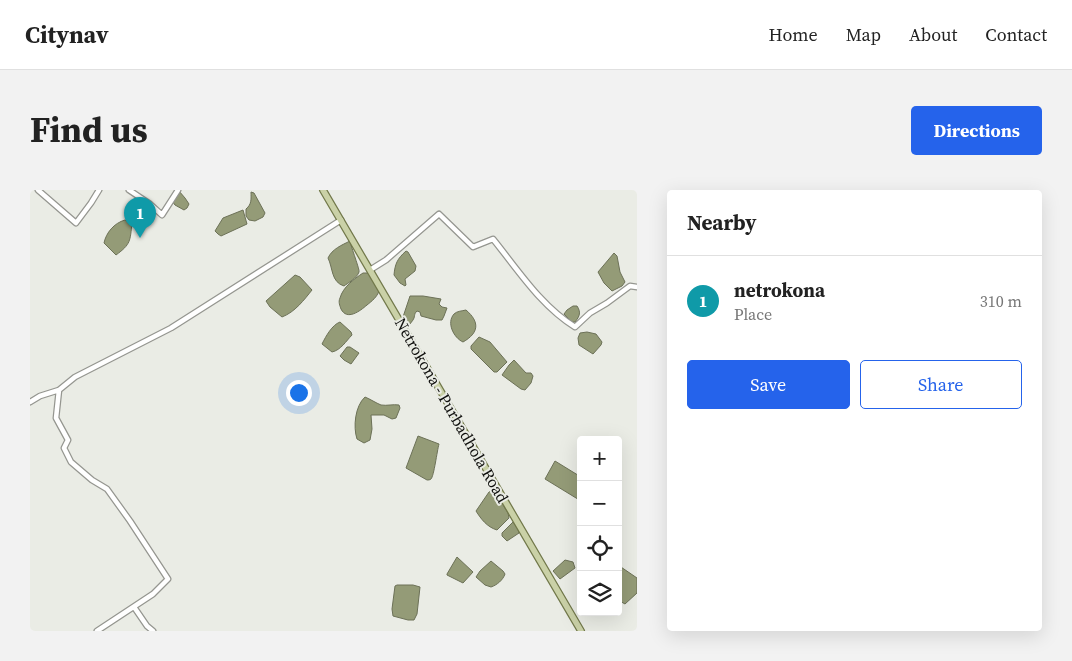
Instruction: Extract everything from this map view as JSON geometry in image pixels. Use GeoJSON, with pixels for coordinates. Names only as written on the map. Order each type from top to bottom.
{"type":"FeatureCollection","features":[{"type":"Feature","properties":{"kind":"main road","name":"Netrokona - Purbadhola Road"},"geometry":{"type":"LineString","coordinates":[[323,190],[580,631]]}},
{"type":"Feature","properties":{"kind":"street"},"geometry":{"type":"LineString","coordinates":[[38,190],[76,223],[99,190]]}},
{"type":"Feature","properties":{"kind":"street"},"geometry":{"type":"LineString","coordinates":[[129,190],[150,204],[162,215],[178,190]]}},
{"type":"Feature","properties":{"kind":"street"},"geometry":{"type":"LineString","coordinates":[[370,270],[386,260],[439,214],[473,247],[493,239],[543,301],[562,319],[575,328],[590,313],[630,286],[637,287]]}},
{"type":"Feature","properties":{"kind":"street"},"geometry":{"type":"LineString","coordinates":[[30,402],[40,396],[59,390],[75,377],[171,328],[341,220]]}},
{"type":"Feature","properties":{"kind":"street"},"geometry":{"type":"LineString","coordinates":[[59,390],[56,418],[68,440],[64,448],[71,462],[92,480],[108,489],[168,580],[153,594],[97,631]]}},
{"type":"Feature","properties":{"kind":"street"},"geometry":{"type":"LineString","coordinates":[[134,607],[147,626],[154,631]]}},
{"type":"Feature","properties":{"kind":"shaded area"},"geometry":{"type":"Polygon","coordinates":[[[179,191],[189,204],[184,210],[172,201],[179,191]]]}},
{"type":"Feature","properties":{"kind":"shaded area"},"geometry":{"type":"Polygon","coordinates":[[[251,192],[254,193],[265,213],[263,217],[255,221],[249,220],[246,216],[246,209],[251,201],[251,192]]]}},
{"type":"Feature","properties":{"kind":"shaded area"},"geometry":{"type":"Polygon","coordinates":[[[243,210],[247,224],[221,236],[215,231],[223,218],[243,210]]]}},
{"type":"Feature","properties":{"kind":"shaded area"},"geometry":{"type":"Polygon","coordinates":[[[125,220],[132,223],[130,238],[125,248],[116,255],[104,243],[111,229],[117,223],[125,220]]]}},
{"type":"Feature","properties":{"kind":"shaded area"},"geometry":{"type":"Polygon","coordinates":[[[350,241],[359,272],[344,286],[335,278],[328,258],[335,250],[350,241]]]}},
{"type":"Feature","properties":{"kind":"shaded area"},"geometry":{"type":"Polygon","coordinates":[[[406,251],[416,266],[415,271],[405,279],[405,286],[394,275],[397,262],[406,251]]]}},
{"type":"Feature","properties":{"kind":"shaded area"},"geometry":{"type":"Polygon","coordinates":[[[614,253],[617,256],[620,272],[625,282],[622,286],[612,291],[604,283],[598,272],[614,253]]]}},
{"type":"Feature","properties":{"kind":"shaded area"},"geometry":{"type":"Polygon","coordinates":[[[363,273],[368,273],[379,291],[374,299],[361,310],[350,315],[344,313],[339,301],[341,294],[349,284],[363,273]]]}},
{"type":"Feature","properties":{"kind":"shaded area"},"geometry":{"type":"Polygon","coordinates":[[[295,275],[300,277],[312,290],[295,309],[282,317],[266,301],[295,275]]]}},
{"type":"Feature","properties":{"kind":"shaded area"},"geometry":{"type":"Polygon","coordinates":[[[410,296],[441,299],[439,304],[447,308],[442,320],[421,316],[420,312],[417,311],[408,327],[403,317],[410,296]]]}},
{"type":"Feature","properties":{"kind":"shaded area"},"geometry":{"type":"Polygon","coordinates":[[[573,306],[577,306],[579,310],[579,316],[575,322],[572,322],[564,314],[573,306]]]}},
{"type":"Feature","properties":{"kind":"shaded area"},"geometry":{"type":"Polygon","coordinates":[[[466,310],[474,319],[476,327],[472,335],[463,342],[454,334],[451,322],[455,313],[466,310]]]}},
{"type":"Feature","properties":{"kind":"shaded area"},"geometry":{"type":"Polygon","coordinates":[[[340,322],[352,335],[341,347],[332,352],[322,344],[327,334],[340,322]]]}},
{"type":"Feature","properties":{"kind":"shaded area"},"geometry":{"type":"Polygon","coordinates":[[[580,333],[596,334],[602,342],[593,354],[579,345],[578,338],[580,333]]]}},
{"type":"Feature","properties":{"kind":"shaded area"},"geometry":{"type":"Polygon","coordinates":[[[479,337],[490,342],[507,362],[497,372],[494,372],[471,349],[471,346],[479,337]]]}},
{"type":"Feature","properties":{"kind":"shaded area"},"geometry":{"type":"Polygon","coordinates":[[[347,347],[359,353],[351,364],[340,356],[347,347]]]}},
{"type":"Feature","properties":{"kind":"shaded area"},"geometry":{"type":"Polygon","coordinates":[[[514,360],[526,373],[531,373],[533,376],[531,383],[525,390],[502,375],[514,360]]]}},
{"type":"Feature","properties":{"kind":"shaded area"},"geometry":{"type":"Polygon","coordinates":[[[365,397],[381,405],[399,405],[400,408],[396,418],[392,419],[384,415],[371,415],[372,429],[370,440],[364,443],[357,439],[355,423],[357,411],[365,397]]]}},
{"type":"Feature","properties":{"kind":"shaded area"},"geometry":{"type":"Polygon","coordinates":[[[418,436],[439,444],[430,480],[406,468],[418,436]]]}},
{"type":"Feature","properties":{"kind":"shaded area"},"geometry":{"type":"Polygon","coordinates":[[[555,461],[577,475],[577,499],[545,479],[555,461]]]}},
{"type":"Feature","properties":{"kind":"shaded area"},"geometry":{"type":"Polygon","coordinates":[[[493,489],[508,513],[509,518],[497,530],[487,525],[476,511],[493,489]]]}},
{"type":"Feature","properties":{"kind":"shaded area"},"geometry":{"type":"Polygon","coordinates":[[[513,522],[519,533],[507,541],[502,536],[502,533],[513,522]]]}},
{"type":"Feature","properties":{"kind":"shaded area"},"geometry":{"type":"Polygon","coordinates":[[[457,557],[473,572],[463,583],[447,575],[457,557]]]}},
{"type":"Feature","properties":{"kind":"shaded area"},"geometry":{"type":"Polygon","coordinates":[[[565,560],[573,562],[575,568],[560,579],[553,571],[565,560]]]}},
{"type":"Feature","properties":{"kind":"shaded area"},"geometry":{"type":"Polygon","coordinates":[[[491,561],[505,574],[500,582],[491,587],[485,585],[476,577],[491,561]]]}},
{"type":"Feature","properties":{"kind":"shaded area"},"geometry":{"type":"Polygon","coordinates":[[[622,568],[637,578],[637,593],[625,604],[622,602],[622,568]]]}},
{"type":"Feature","properties":{"kind":"shaded area"},"geometry":{"type":"Polygon","coordinates":[[[395,586],[420,587],[417,614],[414,620],[393,616],[392,609],[395,586]]]}},
{"type":"Feature","properties":{"kind":"place","name":"netrokona"},"geometry":{"type":"Point","coordinates":[140,238]}}]}
